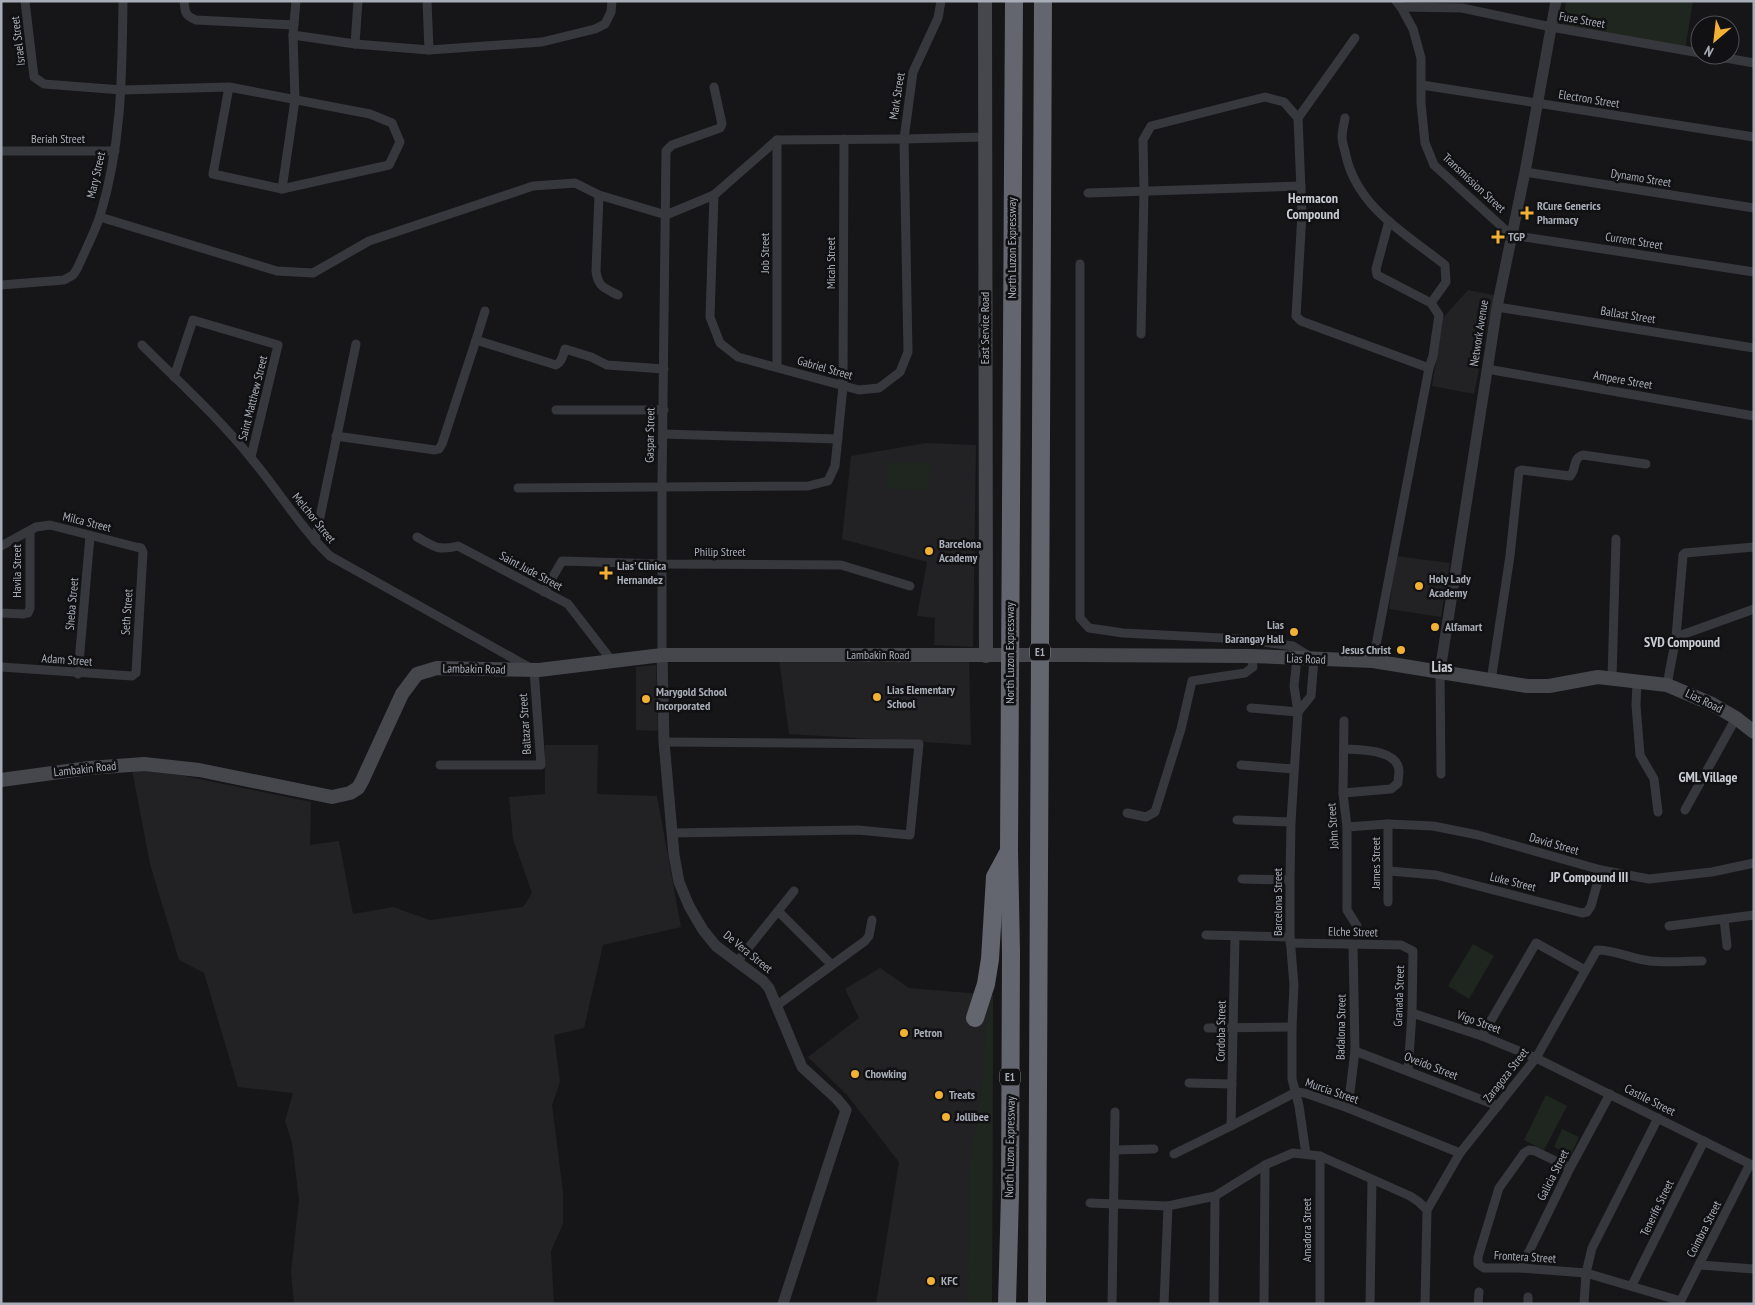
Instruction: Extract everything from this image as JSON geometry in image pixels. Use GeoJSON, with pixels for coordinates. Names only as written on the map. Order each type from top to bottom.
{"type":"FeatureCollection","features":[{"type":"Feature","properties":{"kind":"highway","name":"North Luzon Expressway"},"geometry":{"type":"LineString","coordinates":[[1007,1304],[1010,1194],[1011,962],[1009,850],[1014,1]]}},
{"type":"Feature","properties":{"kind":"highway","name":"E1"},"geometry":{"type":"LineString","coordinates":[[1037,1304],[1043,1]]}},
{"type":"Feature","properties":{"kind":"highway"},"geometry":{"type":"LineString","coordinates":[[975,1018],[986,984],[990,959],[994,877],[1009,850]]}},
{"type":"Feature","properties":{"kind":"main road","name":"East Service Road"},"geometry":{"type":"LineString","coordinates":[[985,1],[989,656]]}},
{"type":"Feature","properties":{"kind":"main road","name":"Lambakin Road"},"geometry":{"type":"LineString","coordinates":[[1,780],[89,768],[144,764],[199,770],[332,797],[342,796],[350,793],[362,781],[402,694],[409,683],[417,674],[437,668],[534,670],[662,655],[989,656]]}},
{"type":"Feature","properties":{"kind":"main road","name":"Lias Road"},"geometry":{"type":"LineString","coordinates":[[989,656],[1251,656],[1373,661],[1527,686],[1549,686],[1598,677],[1612,678],[1667,685],[1712,704],[1736,718],[1754,732]]}},
{"type":"Feature","properties":{"kind":"street","name":"Israel Street"},"geometry":{"type":"LineString","coordinates":[[25,1],[34,77],[44,84],[122,90],[229,87],[370,114],[392,123],[400,142],[389,165],[282,189]]}},
{"type":"Feature","properties":{"kind":"street","name":"Mary Street"},"geometry":{"type":"LineString","coordinates":[[1,285],[64,280],[73,275],[100,217],[115,151],[122,90],[123,1]]}},
{"type":"Feature","properties":{"kind":"street"},"geometry":{"type":"LineString","coordinates":[[184,1],[185,13],[189,18],[196,20],[294,25]]}},
{"type":"Feature","properties":{"kind":"street"},"geometry":{"type":"LineString","coordinates":[[229,87],[213,174],[282,189],[295,100],[293,35],[296,1]]}},
{"type":"Feature","properties":{"kind":"street"},"geometry":{"type":"LineString","coordinates":[[355,44],[358,1]]}},
{"type":"Feature","properties":{"kind":"street"},"geometry":{"type":"LineString","coordinates":[[427,1],[429,50]]}},
{"type":"Feature","properties":{"kind":"street"},"geometry":{"type":"LineString","coordinates":[[293,35],[355,44],[429,50],[542,42],[595,29],[605,24],[611,12],[612,1]]}},
{"type":"Feature","properties":{"kind":"street","name":"Mark Street"},"geometry":{"type":"LineString","coordinates":[[904,139],[913,72],[938,18],[941,1]]}},
{"type":"Feature","properties":{"kind":"street","name":"Network Avenue"},"geometry":{"type":"LineString","coordinates":[[1440,671],[1497,307],[1525,172],[1556,1]]}},
{"type":"Feature","properties":{"kind":"street","name":"Fuse Street"},"geometry":{"type":"LineString","coordinates":[[1399,4],[1463,5],[1551,27],[1690,51]]}},
{"type":"Feature","properties":{"kind":"street","name":"Transmission Street"},"geometry":{"type":"LineString","coordinates":[[1399,4],[1413,29],[1421,58],[1421,103],[1425,143],[1434,166],[1512,235]]}},
{"type":"Feature","properties":{"kind":"street"},"geometry":{"type":"LineString","coordinates":[[1355,38],[1298,118],[1302,214],[1296,316],[1301,320],[1429,368]]}},
{"type":"Feature","properties":{"kind":"street"},"geometry":{"type":"LineString","coordinates":[[1740,61],[1754,63]]}},
{"type":"Feature","properties":{"kind":"street","name":"Electron Street"},"geometry":{"type":"LineString","coordinates":[[1422,85],[1754,137]]}},
{"type":"Feature","properties":{"kind":"street","name":"Gaspar Street"},"geometry":{"type":"LineString","coordinates":[[662,655],[666,151],[672,145],[720,128],[722,124],[714,87]]}},
{"type":"Feature","properties":{"kind":"street"},"geometry":{"type":"LineString","coordinates":[[1141,334],[1144,191],[1143,140],[1151,126],[1264,96],[1284,102],[1298,118]]}},
{"type":"Feature","properties":{"kind":"street"},"geometry":{"type":"LineString","coordinates":[[1345,118],[1342,138],[1354,182],[1370,204],[1388,221],[1445,265],[1446,282],[1431,303]]}},
{"type":"Feature","properties":{"kind":"street"},"geometry":{"type":"LineString","coordinates":[[100,217],[277,271],[313,272],[369,241],[533,186],[575,183],[600,194],[666,215],[714,195],[777,140],[985,137]]}},
{"type":"Feature","properties":{"kind":"street","name":"Micah Street"},"geometry":{"type":"LineString","coordinates":[[662,486],[808,486],[828,481],[835,466],[843,386],[844,139]]}},
{"type":"Feature","properties":{"kind":"street","name":"Gabriel Street"},"geometry":{"type":"LineString","coordinates":[[714,195],[710,317],[720,342],[738,357],[859,390],[879,388],[900,372],[908,352],[904,139]]}},
{"type":"Feature","properties":{"kind":"street","name":"Job Street"},"geometry":{"type":"LineString","coordinates":[[777,140],[777,367]]}},
{"type":"Feature","properties":{"kind":"street","name":"Beriah Street"},"geometry":{"type":"LineString","coordinates":[[1,151],[115,151]]}},
{"type":"Feature","properties":{"kind":"street","name":"Dynamo Street"},"geometry":{"type":"LineString","coordinates":[[1525,172],[1754,208]]}},
{"type":"Feature","properties":{"kind":"street"},"geometry":{"type":"LineString","coordinates":[[1088,193],[1301,186]]}},
{"type":"Feature","properties":{"kind":"street"},"geometry":{"type":"LineString","coordinates":[[600,194],[597,281],[618,295]]}},
{"type":"Feature","properties":{"kind":"street"},"geometry":{"type":"LineString","coordinates":[[1373,661],[1429,368],[1433,356],[1439,315],[1431,303],[1377,275],[1376,268],[1388,221]]}},
{"type":"Feature","properties":{"kind":"street","name":"Current Street"},"geometry":{"type":"LineString","coordinates":[[1512,235],[1754,272]]}},
{"type":"Feature","properties":{"kind":"street"},"geometry":{"type":"LineString","coordinates":[[1080,264],[1080,618],[1090,628],[1123,633],[1242,639],[1293,646],[1314,659]]}},
{"type":"Feature","properties":{"kind":"street","name":"Ballast Street"},"geometry":{"type":"LineString","coordinates":[[1497,307],[1754,348]]}},
{"type":"Feature","properties":{"kind":"street"},"geometry":{"type":"LineString","coordinates":[[336,436],[435,450],[439,448],[442,444],[485,311]]}},
{"type":"Feature","properties":{"kind":"street","name":"Saint Matthew Street"},"geometry":{"type":"LineString","coordinates":[[174,378],[193,320],[278,345],[251,457]]}},
{"type":"Feature","properties":{"kind":"street"},"geometry":{"type":"LineString","coordinates":[[476,340],[556,365],[560,363],[565,349],[591,357],[607,365],[664,369]]}},
{"type":"Feature","properties":{"kind":"street"},"geometry":{"type":"LineString","coordinates":[[315,541],[356,344]]}},
{"type":"Feature","properties":{"kind":"street","name":"Melchor Street"},"geometry":{"type":"LineString","coordinates":[[142,345],[251,457],[315,541],[330,556],[534,670]]}},
{"type":"Feature","properties":{"kind":"street","name":"Ampere Street"},"geometry":{"type":"LineString","coordinates":[[1488,369],[1754,416]]}},
{"type":"Feature","properties":{"kind":"street"},"geometry":{"type":"LineString","coordinates":[[556,410],[664,410]]}},
{"type":"Feature","properties":{"kind":"street"},"geometry":{"type":"LineString","coordinates":[[663,434],[838,439]]}},
{"type":"Feature","properties":{"kind":"street"},"geometry":{"type":"LineString","coordinates":[[1491,680],[1510,556],[1519,471],[1570,476],[1573,473],[1578,456],[1583,455],[1646,464]]}},
{"type":"Feature","properties":{"kind":"street"},"geometry":{"type":"LineString","coordinates":[[518,488],[662,486]]}},
{"type":"Feature","properties":{"kind":"street","name":"Milca Street"},"geometry":{"type":"LineString","coordinates":[[1,546],[30,532],[36,527],[50,525],[141,548]]}},
{"type":"Feature","properties":{"kind":"street","name":"Havila Street"},"geometry":{"type":"LineString","coordinates":[[1,613],[24,614],[28,613],[30,608],[30,532]]}},
{"type":"Feature","properties":{"kind":"street","name":"Sheba Street"},"geometry":{"type":"LineString","coordinates":[[78,674],[90,536]]}},
{"type":"Feature","properties":{"kind":"street","name":"Saint Jude Street"},"geometry":{"type":"LineString","coordinates":[[417,537],[436,548],[445,550],[458,546],[568,604],[612,661]]}},
{"type":"Feature","properties":{"kind":"street"},"geometry":{"type":"LineString","coordinates":[[1612,678],[1616,539]]}},
{"type":"Feature","properties":{"kind":"street"},"geometry":{"type":"LineString","coordinates":[[1667,685],[1676,637],[1683,555],[1685,553],[1754,547]]}},
{"type":"Feature","properties":{"kind":"street","name":"Seth Street"},"geometry":{"type":"LineString","coordinates":[[132,676],[136,673],[143,552],[141,548]]}},
{"type":"Feature","properties":{"kind":"street","name":"Philip Street"},"geometry":{"type":"LineString","coordinates":[[544,592],[562,561],[662,564],[841,565],[910,586]]}},
{"type":"Feature","properties":{"kind":"street"},"geometry":{"type":"LineString","coordinates":[[1676,637],[1754,609]]}},
{"type":"Feature","properties":{"kind":"street","name":"De Vera Street"},"geometry":{"type":"LineString","coordinates":[[662,655],[664,742],[672,833],[679,882],[689,906],[703,930],[716,946],[763,981],[769,988],[802,1067],[837,1099],[846,1110],[783,1304]]}},
{"type":"Feature","properties":{"kind":"street"},"geometry":{"type":"LineString","coordinates":[[1127,813],[1146,817],[1155,812],[1181,729],[1192,681],[1245,673],[1253,667],[1251,656]]}},
{"type":"Feature","properties":{"kind":"street","name":"Barcelona Street"},"geometry":{"type":"LineString","coordinates":[[1297,658],[1294,696],[1298,712],[1291,822],[1290,880],[1290,940],[1294,985],[1292,1079],[1296,1092],[1306,1154]]}},
{"type":"Feature","properties":{"kind":"street","name":"Barcelona Street"},"geometry":{"type":"LineString","coordinates":[[1298,712],[1311,696],[1314,659]]}},
{"type":"Feature","properties":{"kind":"street","name":"Adam Street"},"geometry":{"type":"LineString","coordinates":[[1,667],[78,674],[132,676]]}},
{"type":"Feature","properties":{"kind":"street","name":"Baltazar Street"},"geometry":{"type":"LineString","coordinates":[[440,765],[541,765],[534,670]]}},
{"type":"Feature","properties":{"kind":"street"},"geometry":{"type":"LineString","coordinates":[[1440,671],[1441,774]]}},
{"type":"Feature","properties":{"kind":"street"},"geometry":{"type":"LineString","coordinates":[[1637,681],[1636,705],[1640,755],[1654,779],[1658,812]]}},
{"type":"Feature","properties":{"kind":"street"},"geometry":{"type":"LineString","coordinates":[[1251,708],[1298,712]]}},
{"type":"Feature","properties":{"kind":"street"},"geometry":{"type":"LineString","coordinates":[[1685,810],[1736,718]]}},
{"type":"Feature","properties":{"kind":"street","name":"John Street"},"geometry":{"type":"LineString","coordinates":[[1344,721],[1343,793],[1347,827],[1347,910],[1357,926]]}},
{"type":"Feature","properties":{"kind":"street"},"geometry":{"type":"LineString","coordinates":[[664,742],[919,744],[910,835],[858,830],[672,833]]}},
{"type":"Feature","properties":{"kind":"street"},"geometry":{"type":"LineString","coordinates":[[1343,793],[1390,789],[1398,783],[1399,770],[1393,758],[1381,753],[1344,749]]}},
{"type":"Feature","properties":{"kind":"street"},"geometry":{"type":"LineString","coordinates":[[1241,765],[1294,769]]}},
{"type":"Feature","properties":{"kind":"street"},"geometry":{"type":"LineString","coordinates":[[1237,820],[1291,822]]}},
{"type":"Feature","properties":{"kind":"street","name":"David Street"},"geometry":{"type":"LineString","coordinates":[[1347,827],[1388,824],[1433,826],[1478,835],[1601,870],[1649,879],[1712,872],[1754,863]]}},
{"type":"Feature","properties":{"kind":"street","name":"James Street"},"geometry":{"type":"LineString","coordinates":[[1388,824],[1388,902]]}},
{"type":"Feature","properties":{"kind":"street","name":"Luke Street"},"geometry":{"type":"LineString","coordinates":[[1389,871],[1436,875],[1587,912],[1591,906],[1601,870]]}},
{"type":"Feature","properties":{"kind":"street"},"geometry":{"type":"LineString","coordinates":[[1242,879],[1290,880]]}},
{"type":"Feature","properties":{"kind":"street"},"geometry":{"type":"LineString","coordinates":[[737,962],[794,891]]}},
{"type":"Feature","properties":{"kind":"street"},"geometry":{"type":"LineString","coordinates":[[778,911],[832,965]]}},
{"type":"Feature","properties":{"kind":"street"},"geometry":{"type":"LineString","coordinates":[[1669,926],[1754,915]]}},
{"type":"Feature","properties":{"kind":"street"},"geometry":{"type":"LineString","coordinates":[[1724,919],[1727,946]]}},
{"type":"Feature","properties":{"kind":"street"},"geometry":{"type":"LineString","coordinates":[[776,1006],[865,941],[869,936],[872,920]]}},
{"type":"Feature","properties":{"kind":"street","name":"Elche Street"},"geometry":{"type":"LineString","coordinates":[[1206,935],[1354,945],[1401,945],[1413,951]]}},
{"type":"Feature","properties":{"kind":"street","name":"Cordoba Street"},"geometry":{"type":"LineString","coordinates":[[1231,1126],[1235,936]]}},
{"type":"Feature","properties":{"kind":"street"},"geometry":{"type":"LineString","coordinates":[[1482,1036],[1536,943],[1585,970]]}},
{"type":"Feature","properties":{"kind":"street","name":"Badalona Street"},"geometry":{"type":"LineString","coordinates":[[1348,1108],[1355,1051],[1354,945]]}},
{"type":"Feature","properties":{"kind":"street","name":"Zaragoza Street"},"geometry":{"type":"LineString","coordinates":[[1427,1210],[1460,1153],[1536,1058],[1597,950],[1610,950],[1651,961],[1702,961]]}},
{"type":"Feature","properties":{"kind":"street","name":"Granada Street"},"geometry":{"type":"LineString","coordinates":[[1408,1071],[1412,1013],[1413,951]]}},
{"type":"Feature","properties":{"kind":"street","name":"Vigo Street"},"geometry":{"type":"LineString","coordinates":[[1412,1013],[1482,1036],[1536,1058]]}},
{"type":"Feature","properties":{"kind":"street"},"geometry":{"type":"LineString","coordinates":[[1208,1028],[1292,1027]]}},
{"type":"Feature","properties":{"kind":"street","name":"Oveido Street"},"geometry":{"type":"LineString","coordinates":[[1355,1051],[1498,1106]]}},
{"type":"Feature","properties":{"kind":"street","name":"Castile Street"},"geometry":{"type":"LineString","coordinates":[[1536,1058],[1752,1165]]}},
{"type":"Feature","properties":{"kind":"street"},"geometry":{"type":"LineString","coordinates":[[1189,1084],[1232,1084]]}},
{"type":"Feature","properties":{"kind":"street","name":"Murcia Street"},"geometry":{"type":"LineString","coordinates":[[1174,1154],[1296,1092],[1306,1093],[1348,1108],[1460,1153]]}},
{"type":"Feature","properties":{"kind":"street","name":"Galicia Street"},"geometry":{"type":"LineString","coordinates":[[1521,1268],[1570,1168],[1610,1094]]}},
{"type":"Feature","properties":{"kind":"street"},"geometry":{"type":"LineString","coordinates":[[1112,1304],[1115,1112]]}},
{"type":"Feature","properties":{"kind":"street"},"geometry":{"type":"LineString","coordinates":[[1584,1304],[1586,1273],[1592,1248],[1658,1118]]}},
{"type":"Feature","properties":{"kind":"street","name":"Tenerife Street"},"geometry":{"type":"LineString","coordinates":[[1632,1285],[1704,1141]]}},
{"type":"Feature","properties":{"kind":"street"},"geometry":{"type":"LineString","coordinates":[[1115,1150],[1154,1149]]}},
{"type":"Feature","properties":{"kind":"street","name":"Frontera Street"},"geometry":{"type":"LineString","coordinates":[[1570,1168],[1535,1151],[1529,1150],[1524,1153],[1499,1188],[1478,1257],[1478,1264],[1484,1268],[1521,1268],[1586,1273],[1632,1285],[1680,1302]]}},
{"type":"Feature","properties":{"kind":"street"},"geometry":{"type":"LineString","coordinates":[[1090,1203],[1168,1206],[1215,1196],[1265,1165],[1293,1153],[1320,1156],[1410,1196],[1427,1210],[1425,1304]]}},
{"type":"Feature","properties":{"kind":"street","name":"Amadora Street"},"geometry":{"type":"LineString","coordinates":[[1320,1156],[1320,1304]]}},
{"type":"Feature","properties":{"kind":"street"},"geometry":{"type":"LineString","coordinates":[[1264,1304],[1265,1165]]}},
{"type":"Feature","properties":{"kind":"street","name":"Coimbra Street"},"geometry":{"type":"LineString","coordinates":[[1680,1302],[1752,1165]]}},
{"type":"Feature","properties":{"kind":"street"},"geometry":{"type":"LineString","coordinates":[[1370,1304],[1372,1180]]}},
{"type":"Feature","properties":{"kind":"street"},"geometry":{"type":"LineString","coordinates":[[1214,1304],[1215,1196]]}},
{"type":"Feature","properties":{"kind":"street"},"geometry":{"type":"LineString","coordinates":[[1164,1304],[1168,1206]]}},
{"type":"Feature","properties":{"kind":"street"},"geometry":{"type":"LineString","coordinates":[[1700,1265],[1754,1269]]}},
{"type":"Feature","properties":{"kind":"street"},"geometry":{"type":"LineString","coordinates":[[1478,1304],[1479,1292]]}},
{"type":"Feature","properties":{"kind":"shaded area"},"geometry":{"type":"Polygon","coordinates":[[[1566,1],[1693,1],[1685,50],[1562,29],[1566,1]]]}},
{"type":"Feature","properties":{"kind":"shaded area"},"geometry":{"type":"Polygon","coordinates":[[[1468,290],[1494,295],[1474,394],[1432,386],[1443,318],[1468,290]]]}},
{"type":"Feature","properties":{"kind":"shaded area","name":"Barcelona Academy"},"geometry":{"type":"Polygon","coordinates":[[[926,443],[976,445],[973,647],[934,645],[935,618],[917,616],[927,562],[842,539],[851,456],[926,443]]]}},
{"type":"Feature","properties":{"kind":"shaded area"},"geometry":{"type":"Polygon","coordinates":[[[887,462],[930,463],[929,490],[886,489],[887,462]]]}},
{"type":"Feature","properties":{"kind":"shaded area","name":"Holy Lady Academy"},"geometry":{"type":"Polygon","coordinates":[[[1396,556],[1450,563],[1441,617],[1389,609],[1396,556]]]}},
{"type":"Feature","properties":{"kind":"shaded area","name":"Lias Elementary School"},"geometry":{"type":"Polygon","coordinates":[[[779,659],[969,660],[971,745],[789,734],[779,659]]]}},
{"type":"Feature","properties":{"kind":"shaded area","name":"Marygold School Incorporated"},"geometry":{"type":"Polygon","coordinates":[[[656,665],[658,731],[636,730],[636,667],[656,665]]]}},
{"type":"Feature","properties":{"kind":"shaded area"},"geometry":{"type":"Polygon","coordinates":[[[545,745],[598,745],[597,794],[657,796],[681,927],[603,945],[584,1028],[554,1035],[560,1082],[552,1105],[563,1192],[563,1224],[551,1251],[554,1304],[294,1304],[291,1271],[299,1200],[292,1143],[285,1121],[293,1093],[238,1087],[204,973],[179,960],[150,864],[132,770],[180,775],[311,802],[310,845],[339,841],[353,914],[393,907],[430,920],[523,907],[532,893],[513,839],[509,797],[545,794],[545,745]]]}},
{"type":"Feature","properties":{"kind":"shaded area"},"geometry":{"type":"Polygon","coordinates":[[[1473,944],[1494,956],[1469,999],[1448,986],[1473,944]]]}},
{"type":"Feature","properties":{"kind":"shaded area"},"geometry":{"type":"Polygon","coordinates":[[[880,968],[909,988],[993,995],[992,1304],[876,1304],[899,1162],[847,1095],[808,1057],[859,1018],[845,989],[880,968]]]}},
{"type":"Feature","properties":{"kind":"shaded area"},"geometry":{"type":"Polygon","coordinates":[[[993,995],[992,1304],[968,1304],[970,1164],[982,1084],[986,1021],[993,995]]]}},
{"type":"Feature","properties":{"kind":"shaded area"},"geometry":{"type":"Polygon","coordinates":[[[1546,1095],[1567,1106],[1544,1150],[1524,1140],[1546,1095]]]}},
{"type":"Feature","properties":{"kind":"shaded area"},"geometry":{"type":"Polygon","coordinates":[[[1562,1129],[1579,1137],[1571,1155],[1554,1147],[1562,1129]]]}},
{"type":"Feature","properties":{"kind":"place","name":"RCure Generics Pharmacy"},"geometry":{"type":"Point","coordinates":[1527,213]}},
{"type":"Feature","properties":{"kind":"place","name":"TGP"},"geometry":{"type":"Point","coordinates":[1498,237]}},
{"type":"Feature","properties":{"kind":"place","name":"Barcelona Academy"},"geometry":{"type":"Point","coordinates":[929,551]}},
{"type":"Feature","properties":{"kind":"place","name":"Lias' Clinica Hernandez"},"geometry":{"type":"Point","coordinates":[606,573]}},
{"type":"Feature","properties":{"kind":"place","name":"Holy Lady Academy"},"geometry":{"type":"Point","coordinates":[1419,586]}},
{"type":"Feature","properties":{"kind":"place","name":"Alfamart"},"geometry":{"type":"Point","coordinates":[1435,627]}},
{"type":"Feature","properties":{"kind":"place","name":"Lias Barangay Hall"},"geometry":{"type":"Point","coordinates":[1294,632]}},
{"type":"Feature","properties":{"kind":"place","name":"Jesus Christ"},"geometry":{"type":"Point","coordinates":[1401,650]}},
{"type":"Feature","properties":{"kind":"place","name":"Lias Elementary School"},"geometry":{"type":"Point","coordinates":[877,697]}},
{"type":"Feature","properties":{"kind":"place","name":"Marygold School Incorporated"},"geometry":{"type":"Point","coordinates":[646,699]}},
{"type":"Feature","properties":{"kind":"place","name":"Petron"},"geometry":{"type":"Point","coordinates":[904,1033]}},
{"type":"Feature","properties":{"kind":"place","name":"Chowking"},"geometry":{"type":"Point","coordinates":[855,1074]}},
{"type":"Feature","properties":{"kind":"place","name":"Treats"},"geometry":{"type":"Point","coordinates":[939,1095]}},
{"type":"Feature","properties":{"kind":"place","name":"Jollibee"},"geometry":{"type":"Point","coordinates":[946,1117]}},
{"type":"Feature","properties":{"kind":"place","name":"KFC"},"geometry":{"type":"Point","coordinates":[931,1281]}},
{"type":"Feature","properties":{"kind":"district","name":"Hermacon Compound"},"geometry":{"type":"Point","coordinates":[1313,206]}},
{"type":"Feature","properties":{"kind":"district","name":"SVD Compound"},"geometry":{"type":"Point","coordinates":[1682,642]}},
{"type":"Feature","properties":{"kind":"district","name":"Lias"},"geometry":{"type":"Point","coordinates":[1442,667]}},
{"type":"Feature","properties":{"kind":"district","name":"GML Village"},"geometry":{"type":"Point","coordinates":[1708,777]}},
{"type":"Feature","properties":{"kind":"district","name":"JP Compound III"},"geometry":{"type":"Point","coordinates":[1589,877]}}]}
